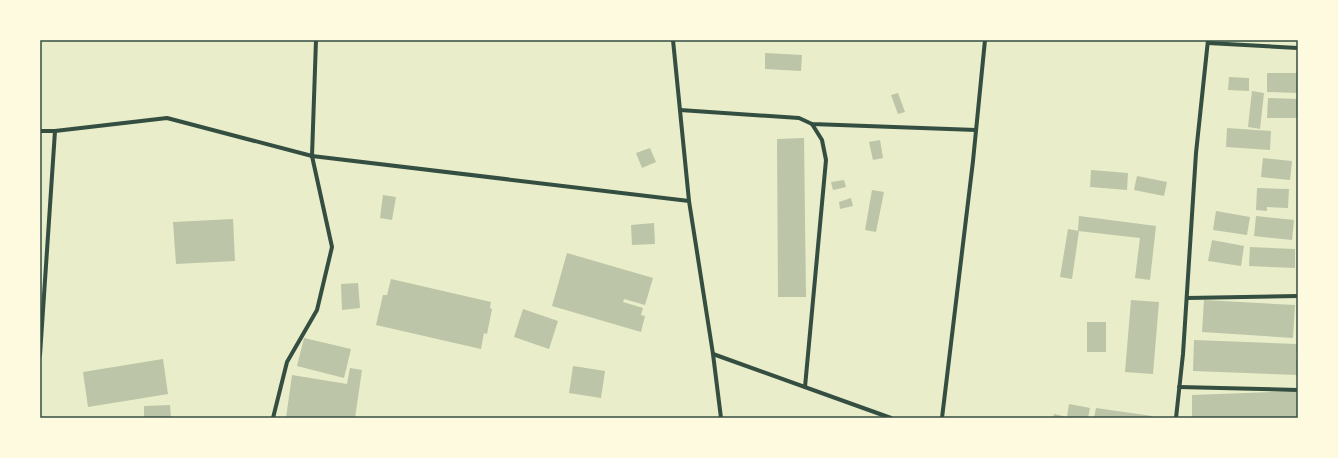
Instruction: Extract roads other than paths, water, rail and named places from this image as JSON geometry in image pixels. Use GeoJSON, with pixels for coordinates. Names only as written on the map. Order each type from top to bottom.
{"type":"FeatureCollection","features":[{"type":"Feature","properties":{"kind":"street"},"geometry":{"type":"LineString","coordinates":[[273,418],[287,362],[317,310],[332,246],[312,156],[316,40]]}},
{"type":"Feature","properties":{"kind":"street"},"geometry":{"type":"LineString","coordinates":[[674,40],[689,201],[713,354],[721,418]]}},
{"type":"Feature","properties":{"kind":"street"},"geometry":{"type":"LineString","coordinates":[[942,418],[976,130],[985,40]]}},
{"type":"Feature","properties":{"kind":"street"},"geometry":{"type":"LineString","coordinates":[[1176,418],[1183,354],[1196,153],[1208,41],[1298,48]]}},
{"type":"Feature","properties":{"kind":"street"},"geometry":{"type":"LineString","coordinates":[[680,110],[799,118],[812,124],[976,130]]}},
{"type":"Feature","properties":{"kind":"street"},"geometry":{"type":"LineString","coordinates":[[40,131],[55,131],[167,118],[312,156],[689,201]]}},
{"type":"Feature","properties":{"kind":"street"},"geometry":{"type":"LineString","coordinates":[[805,387],[826,160],[822,140],[812,124]]}},
{"type":"Feature","properties":{"kind":"street"},"geometry":{"type":"LineString","coordinates":[[40,355],[55,131]]}},
{"type":"Feature","properties":{"kind":"street"},"geometry":{"type":"LineString","coordinates":[[1187,298],[1298,296]]}},
{"type":"Feature","properties":{"kind":"street"},"geometry":{"type":"LineString","coordinates":[[713,354],[891,418]]}},
{"type":"Feature","properties":{"kind":"street"},"geometry":{"type":"LineString","coordinates":[[1179,387],[1298,390]]}}]}
